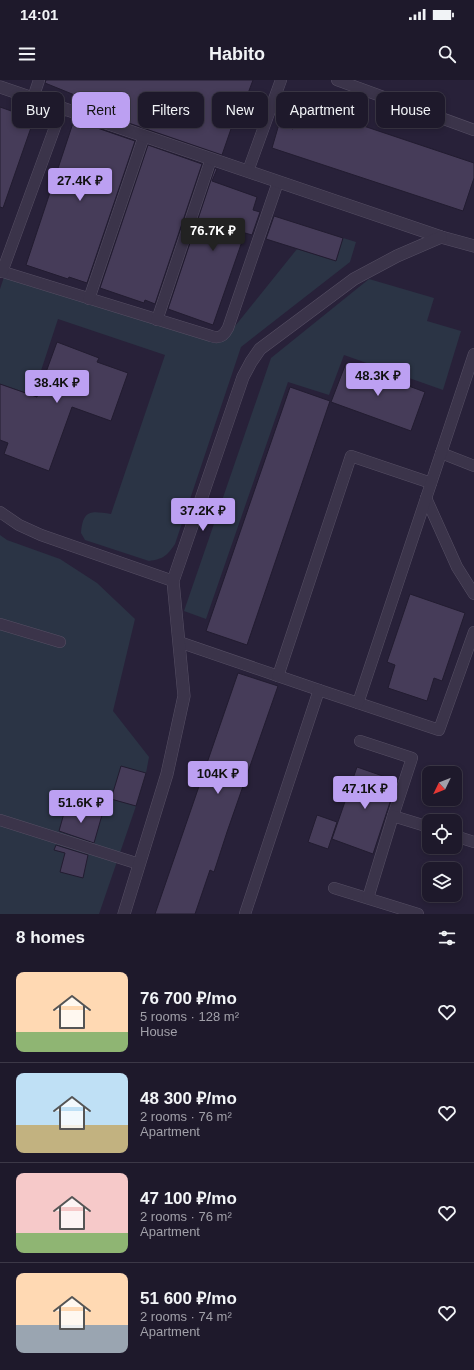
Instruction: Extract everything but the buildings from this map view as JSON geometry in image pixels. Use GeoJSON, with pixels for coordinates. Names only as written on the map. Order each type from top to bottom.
{"type":"FeatureCollection","features":[{"type":"Feature","properties":{"kind":"street"},"geometry":{"type":"LineString","coordinates":[[0,87],[15,92]]}},
{"type":"Feature","properties":{"kind":"street"},"geometry":{"type":"LineString","coordinates":[[64,109],[441,237],[474,246]]}},
{"type":"Feature","properties":{"kind":"street"},"geometry":{"type":"LineString","coordinates":[[124,914],[167,774],[184,696],[173,581],[243,377],[260,349],[354,278],[397,256],[441,237]]}},
{"type":"Feature","properties":{"kind":"lane"},"geometry":{"type":"LineString","coordinates":[[35,92],[39,80]]}},
{"type":"Feature","properties":{"kind":"lane"},"geometry":{"type":"LineString","coordinates":[[248,171],[281,80]]}},
{"type":"Feature","properties":{"kind":"lane"},"geometry":{"type":"LineString","coordinates":[[337,80],[474,130]]}},
{"type":"Feature","properties":{"kind":"lane"},"geometry":{"type":"LineString","coordinates":[[55,128],[1,272],[215,337],[221,336],[225,333],[278,182]]}},
{"type":"Feature","properties":{"kind":"lane"},"geometry":{"type":"LineString","coordinates":[[89,299],[144,136]]}},
{"type":"Feature","properties":{"kind":"lane"},"geometry":{"type":"LineString","coordinates":[[157,320],[211,159]]}},
{"type":"Feature","properties":{"kind":"lane"},"geometry":{"type":"LineString","coordinates":[[358,703],[474,354]]}},
{"type":"Feature","properties":{"kind":"lane"},"geometry":{"type":"LineString","coordinates":[[441,453],[474,466]]}},
{"type":"Feature","properties":{"kind":"lane"},"geometry":{"type":"LineString","coordinates":[[278,676],[351,456],[431,483]]}},
{"type":"Feature","properties":{"kind":"lane"},"geometry":{"type":"LineString","coordinates":[[426,498],[456,567],[474,594]]}},
{"type":"Feature","properties":{"kind":"lane"},"geometry":{"type":"LineString","coordinates":[[0,512],[19,525],[40,535],[173,581]]}},
{"type":"Feature","properties":{"kind":"lane"},"geometry":{"type":"LineString","coordinates":[[0,624],[60,642]]}},
{"type":"Feature","properties":{"kind":"lane"},"geometry":{"type":"LineString","coordinates":[[179,642],[439,730],[474,632]]}},
{"type":"Feature","properties":{"kind":"lane"},"geometry":{"type":"LineString","coordinates":[[245,914],[319,690]]}},
{"type":"Feature","properties":{"kind":"lane"},"geometry":{"type":"LineString","coordinates":[[360,741],[412,758],[368,898]]}},
{"type":"Feature","properties":{"kind":"lane"},"geometry":{"type":"LineString","coordinates":[[394,816],[422,825]]}},
{"type":"Feature","properties":{"kind":"lane"},"geometry":{"type":"LineString","coordinates":[[0,820],[139,864]]}},
{"type":"Feature","properties":{"kind":"lane"},"geometry":{"type":"LineString","coordinates":[[462,838],[474,842]]}},
{"type":"Feature","properties":{"kind":"lane"},"geometry":{"type":"LineString","coordinates":[[334,888],[418,914]]}},
{"type":"Feature","properties":{"kind":"shaded area"},"geometry":{"type":"Polygon","coordinates":[[[343,238],[356,242],[350,262],[241,347],[175,544],[170,551],[161,558],[149,561],[85,540],[81,533],[82,525],[84,519],[89,513],[98,512],[111,514],[165,355],[58,319],[33,395],[0,384],[0,289],[7,268],[223,341],[297,249],[336,261],[343,238]]]}},
{"type":"Feature","properties":{"kind":"shaded area"},"geometry":{"type":"Polygon","coordinates":[[[369,279],[434,298],[427,321],[461,331],[443,390],[344,355],[329,395],[288,382],[206,619],[184,611],[271,358],[369,279]]]}},
{"type":"Feature","properties":{"kind":"shaded area"},"geometry":{"type":"Polygon","coordinates":[[[0,535],[7,540],[60,559],[97,583],[135,619],[113,711],[149,757],[146,773],[136,806],[99,914],[0,914],[0,535]]]}}]}
